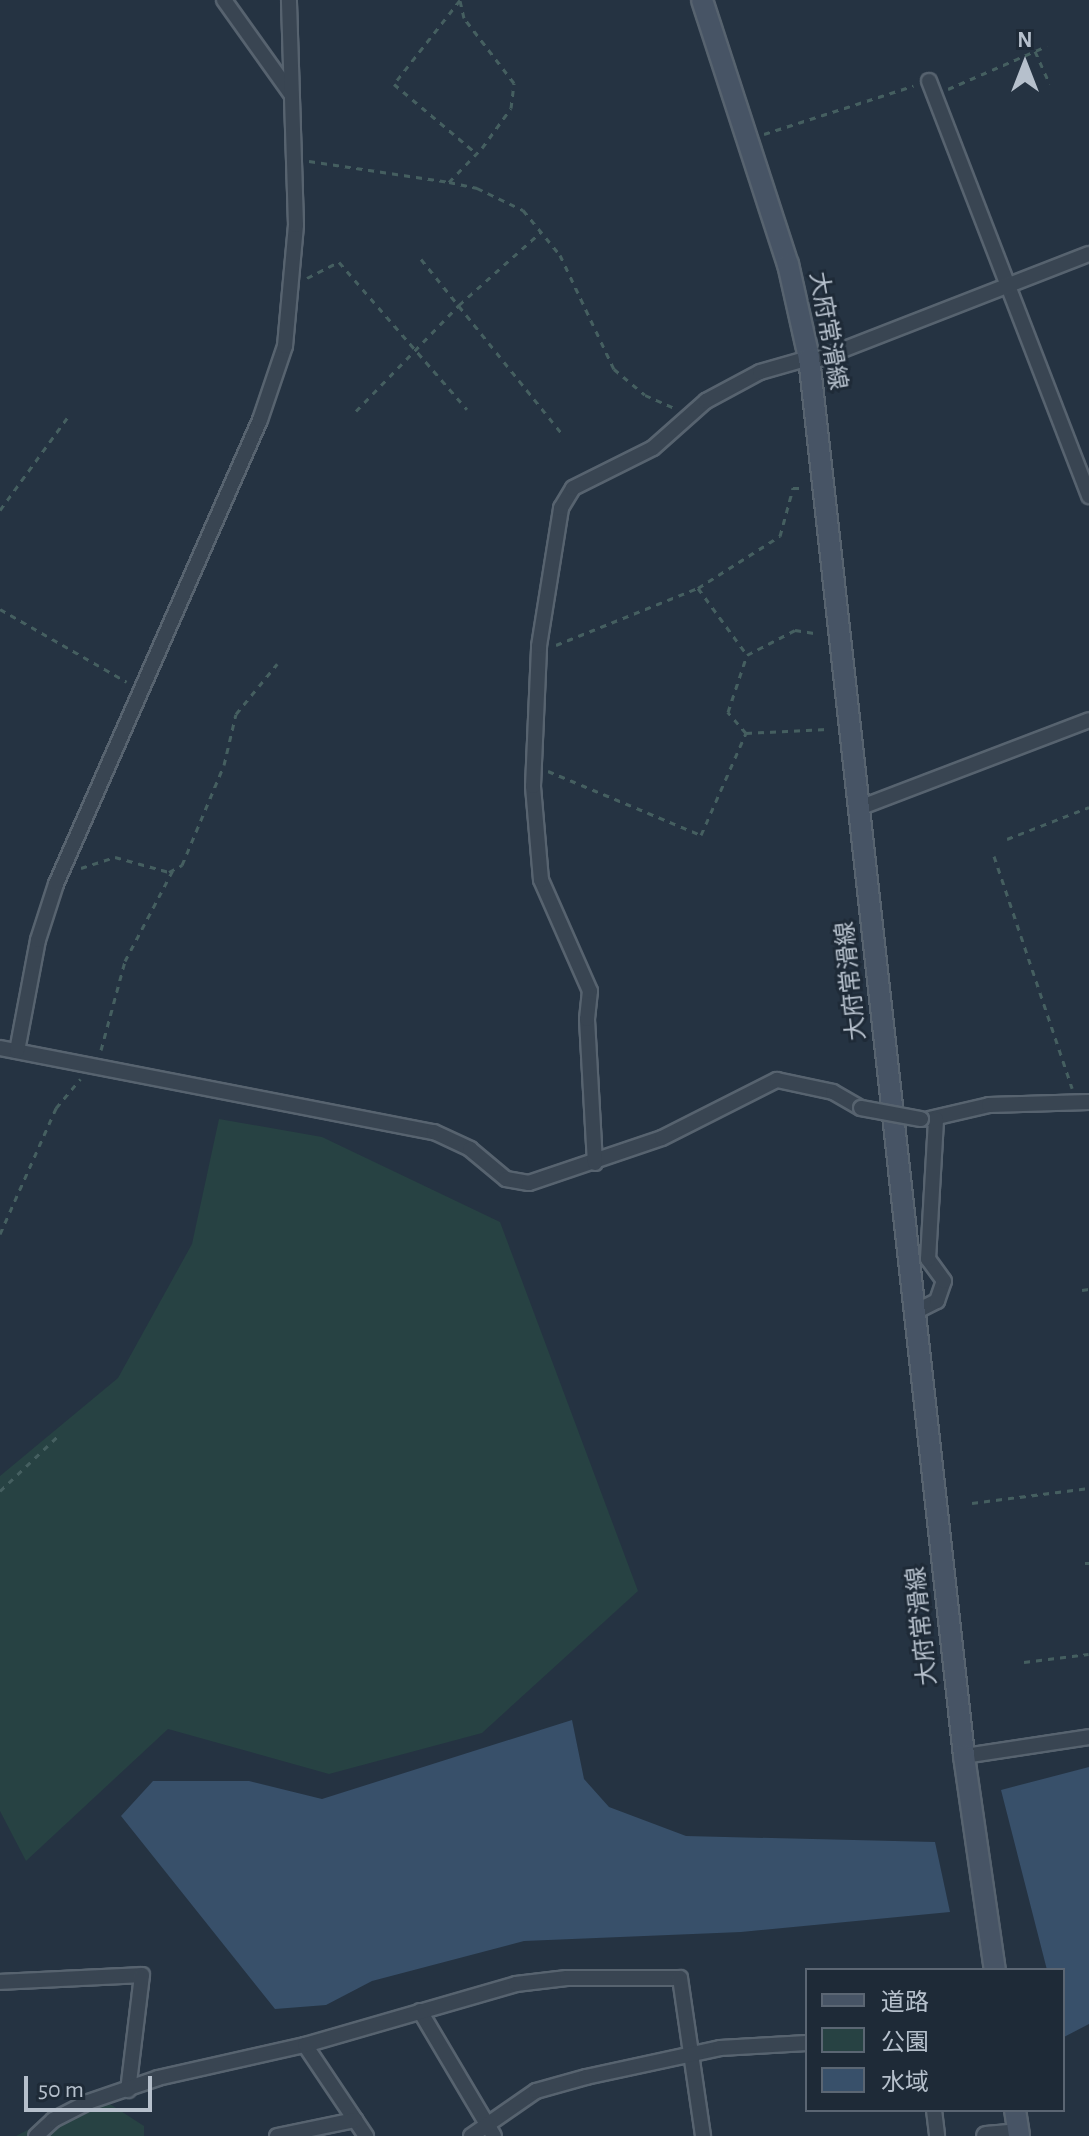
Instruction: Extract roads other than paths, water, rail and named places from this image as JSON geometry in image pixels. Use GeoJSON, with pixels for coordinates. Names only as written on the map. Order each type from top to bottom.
{"type":"FeatureCollection","features":[{"type":"Feature","properties":{"kind":"main road","name":"大府常滑線"},"geometry":{"type":"LineString","coordinates":[[702,0],[788,264],[809,361],[964,1756],[995,1968]]}},
{"type":"Feature","properties":{"kind":"main road"},"geometry":{"type":"LineString","coordinates":[[1015,2112],[1019,2135]]}},
{"type":"Feature","properties":{"kind":"street"},"geometry":{"type":"LineString","coordinates":[[224,0],[291,94]]}},
{"type":"Feature","properties":{"kind":"street"},"geometry":{"type":"LineString","coordinates":[[17,1051],[38,940],[62,869],[260,420],[285,346],[294,285],[295,159],[289,0]]}},
{"type":"Feature","properties":{"kind":"street"},"geometry":{"type":"LineString","coordinates":[[929,81],[1089,496]]}},
{"type":"Feature","properties":{"kind":"street"},"geometry":{"type":"LineString","coordinates":[[595,1163],[590,991],[541,880],[533,766],[539,646],[546,585],[566,494],[653,448],[685,416],[760,372],[809,361],[1089,254]]}},
{"type":"Feature","properties":{"kind":"street"},"geometry":{"type":"LineString","coordinates":[[859,808],[1089,720]]}},
{"type":"Feature","properties":{"kind":"street"},"geometry":{"type":"LineString","coordinates":[[0,1048],[434,1132],[470,1149],[506,1179],[529,1183],[662,1138],[777,1080],[833,1092],[861,1108],[929,1119],[989,1105],[1072,1099],[1089,1102]]}},
{"type":"Feature","properties":{"kind":"street"},"geometry":{"type":"LineString","coordinates":[[915,1312],[937,1301],[944,1281],[928,1259],[929,1119]]}},
{"type":"Feature","properties":{"kind":"street"},"geometry":{"type":"LineString","coordinates":[[964,1756],[1089,1737]]}},
{"type":"Feature","properties":{"kind":"street"},"geometry":{"type":"LineString","coordinates":[[0,1982],[142,1975],[128,2090]]}},
{"type":"Feature","properties":{"kind":"street"},"geometry":{"type":"LineString","coordinates":[[36,2136],[53,2120],[128,2090],[305,2045],[516,1984],[567,1978],[680,1978],[694,2053],[703,2136]]}},
{"type":"Feature","properties":{"kind":"street"},"geometry":{"type":"LineString","coordinates":[[420,2011],[494,2136]]}},
{"type":"Feature","properties":{"kind":"street"},"geometry":{"type":"LineString","coordinates":[[471,2136],[484,2123],[536,2091],[694,2053],[805,2043]]}},
{"type":"Feature","properties":{"kind":"street"},"geometry":{"type":"LineString","coordinates":[[305,2045],[366,2136]]}},
{"type":"Feature","properties":{"kind":"street"},"geometry":{"type":"LineString","coordinates":[[934,2112],[937,2136]]}},
{"type":"Feature","properties":{"kind":"street"},"geometry":{"type":"LineString","coordinates":[[277,2136],[355,2120]]}},
{"type":"Feature","properties":{"kind":"street"},"geometry":{"type":"LineString","coordinates":[[986,2136],[1019,2135]]}},
{"type":"Feature","properties":{"kind":"water"},"geometry":{"type":"Polygon","coordinates":[[[572,1720],[584,1779],[609,1807],[686,1836],[935,1842],[950,1912],[741,1932],[524,1941],[372,1981],[326,2005],[275,2009],[121,1816],[153,1781],[249,1781],[322,1799],[572,1720]]]}},
{"type":"Feature","properties":{"kind":"water"},"geometry":{"type":"Polygon","coordinates":[[[1089,1767],[1089,2024],[1065,2036],[1065,1968],[1046,1968],[1001,1790],[1089,1767]]]}}]}
